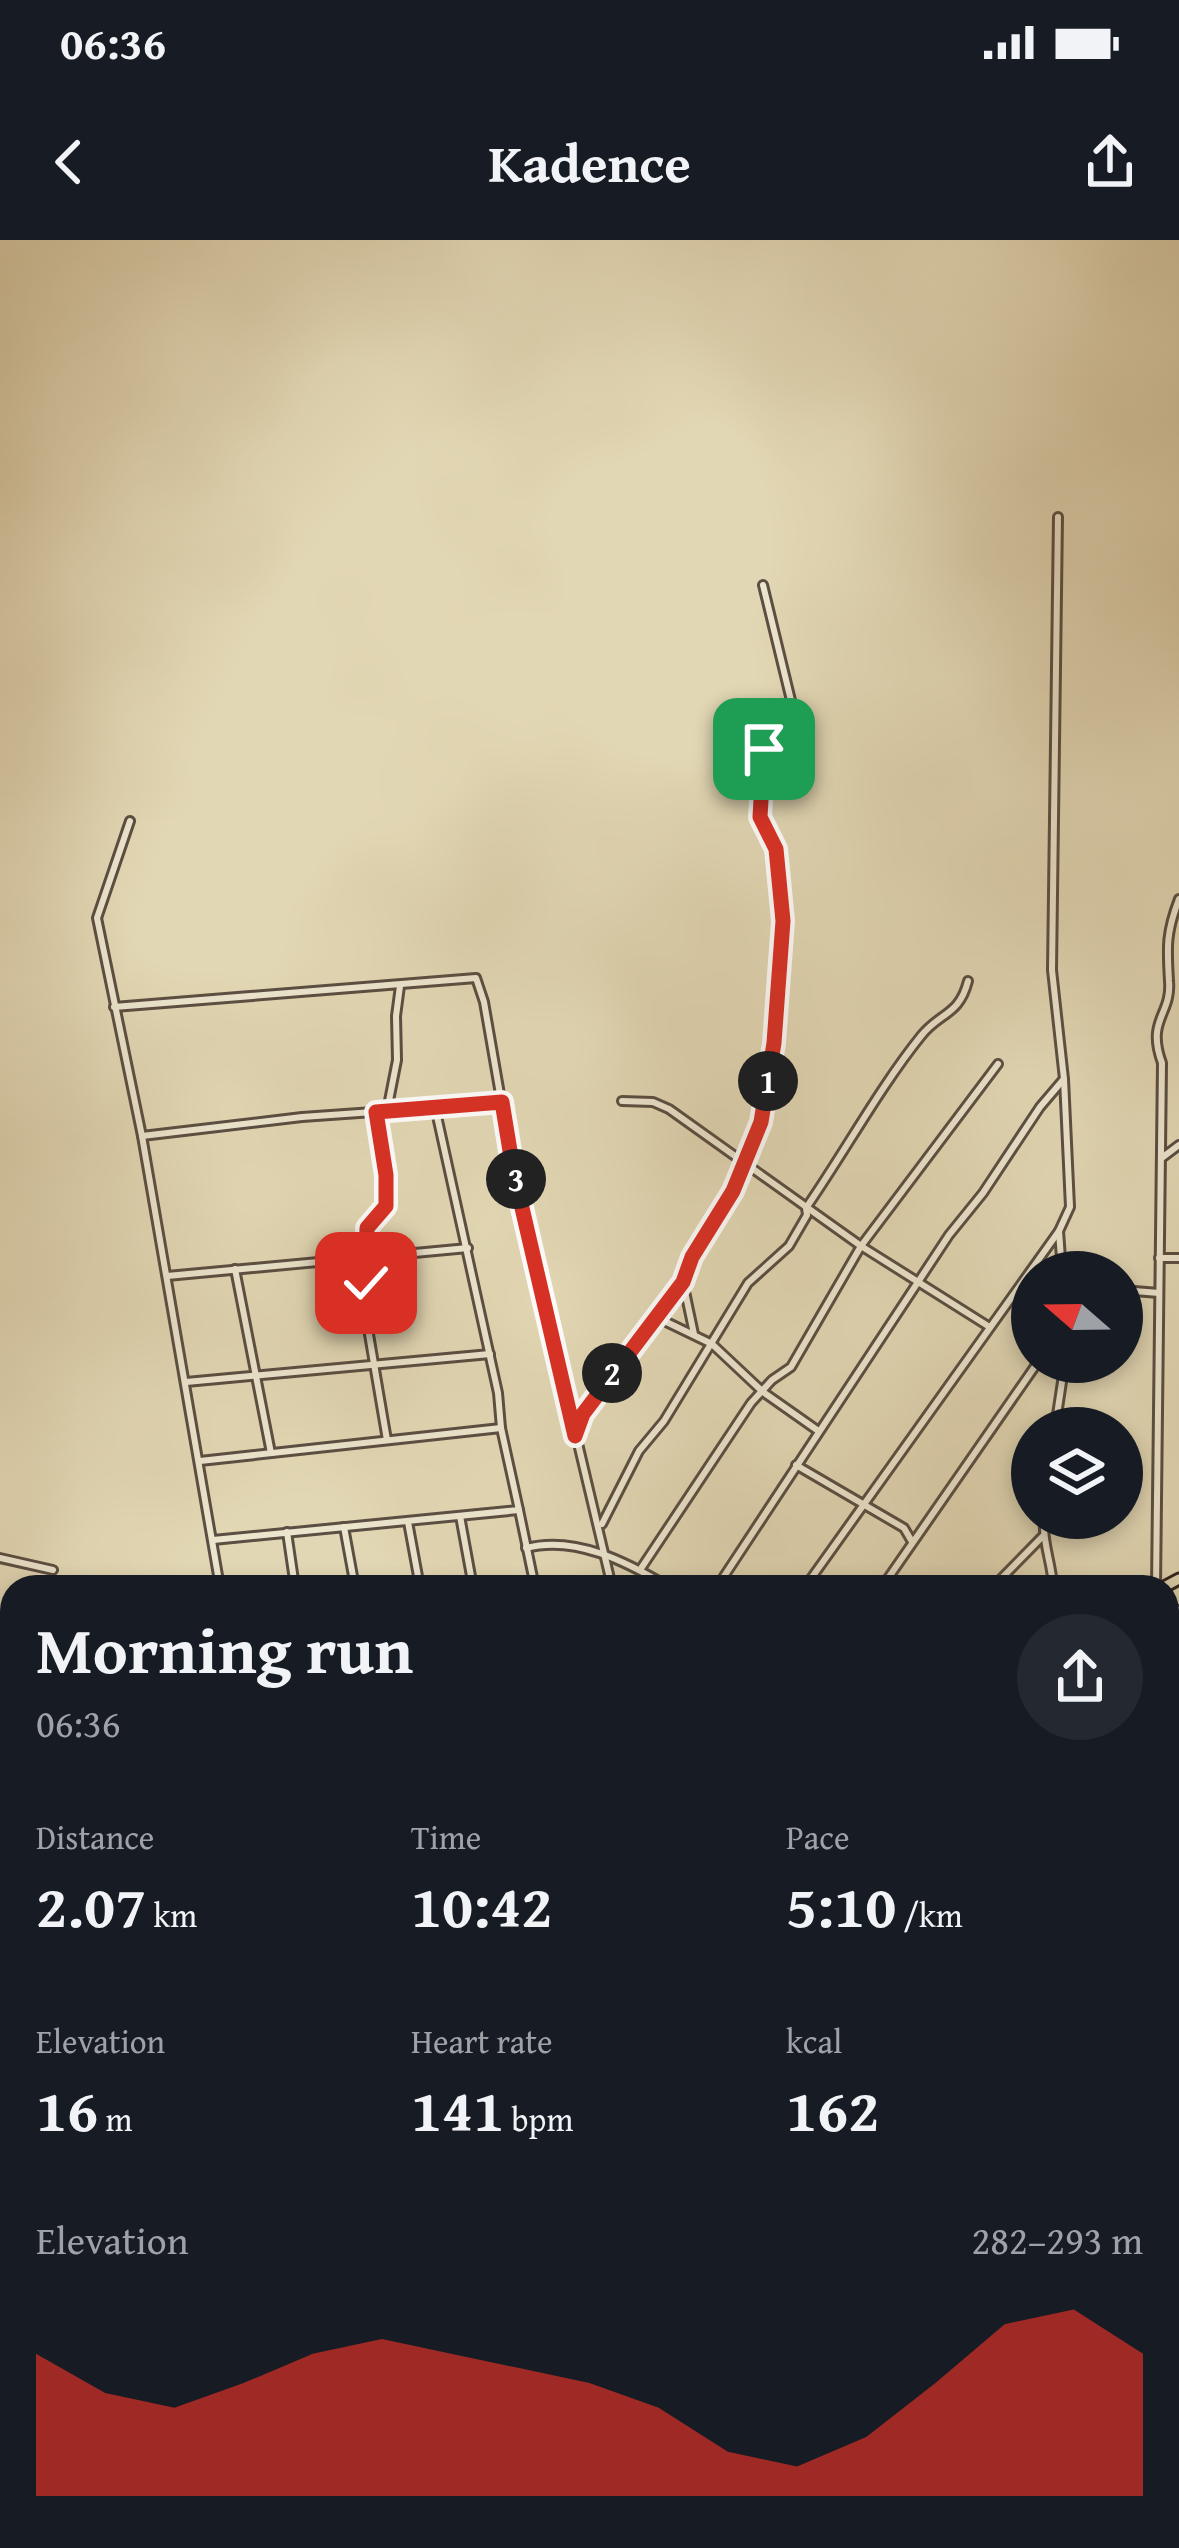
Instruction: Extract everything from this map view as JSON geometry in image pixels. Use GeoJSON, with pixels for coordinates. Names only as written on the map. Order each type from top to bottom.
{"type":"FeatureCollection","features":[{"type":"Feature","properties":{"kind":"street"},"geometry":{"type":"LineString","coordinates":[[813,1575],[1059,1231],[1070,1207],[1064,1079],[1052,970],[1058,517]]}},
{"type":"Feature","properties":{"kind":"street"},"geometry":{"type":"LineString","coordinates":[[575,1436],[583,1414],[683,1282],[761,1122],[774,1043],[783,921],[776,849],[760,817],[764,749],[796,722],[763,586]]}},
{"type":"Feature","properties":{"kind":"street"},"geometry":{"type":"LineString","coordinates":[[130,821],[97,918],[142,1136],[218,1575]]}},
{"type":"Feature","properties":{"kind":"street"},"geometry":{"type":"LineString","coordinates":[[1160,1575],[1162,1064],[1156,1024],[1166,1006],[1168,929],[1179,898]]}},
{"type":"Feature","properties":{"kind":"street"},"geometry":{"type":"LineString","coordinates":[[114,1007],[476,978],[513,1169],[600,1527]]}},
{"type":"Feature","properties":{"kind":"street"},"geometry":{"type":"LineString","coordinates":[[609,1575],[597,1538],[639,1451],[664,1421],[748,1283],[788,1246],[807,1215],[806,1208],[923,1032],[963,1001],[968,981]]}},
{"type":"Feature","properties":{"kind":"street"},"geometry":{"type":"LineString","coordinates":[[387,1111],[397,1060],[400,986]]}},
{"type":"Feature","properties":{"kind":"street"},"geometry":{"type":"LineString","coordinates":[[640,1570],[751,1403],[790,1367],[861,1246],[998,1064]]}},
{"type":"Feature","properties":{"kind":"street"},"geometry":{"type":"LineString","coordinates":[[725,1575],[920,1279],[1040,1106],[1064,1079]]}},
{"type":"Feature","properties":{"kind":"street"},"geometry":{"type":"LineString","coordinates":[[622,1101],[653,1102],[669,1109],[861,1246],[988,1326]]}},
{"type":"Feature","properties":{"kind":"street"},"geometry":{"type":"LineString","coordinates":[[142,1136],[502,1102]]}},
{"type":"Feature","properties":{"kind":"street"},"geometry":{"type":"LineString","coordinates":[[435,1107],[468,1248],[532,1575]]}},
{"type":"Feature","properties":{"kind":"street"},"geometry":{"type":"LineString","coordinates":[[376,1112],[386,1206],[367,1228],[364,1305],[387,1440]]}},
{"type":"Feature","properties":{"kind":"street"},"geometry":{"type":"LineString","coordinates":[[1160,1159],[1179,1145]]}},
{"type":"Feature","properties":{"kind":"street"},"geometry":{"type":"LineString","coordinates":[[1059,1231],[1060,1251]]}},
{"type":"Feature","properties":{"kind":"street"},"geometry":{"type":"LineString","coordinates":[[165,1276],[468,1248]]}},
{"type":"Feature","properties":{"kind":"street"},"geometry":{"type":"LineString","coordinates":[[1159,1258],[1179,1258]]}},
{"type":"Feature","properties":{"kind":"street"},"geometry":{"type":"LineString","coordinates":[[235,1269],[271,1453]]}},
{"type":"Feature","properties":{"kind":"street"},"geometry":{"type":"LineString","coordinates":[[683,1282],[695,1337]]}},
{"type":"Feature","properties":{"kind":"street"},"geometry":{"type":"LineString","coordinates":[[1143,1291],[1159,1293]]}},
{"type":"Feature","properties":{"kind":"street"},"geometry":{"type":"LineString","coordinates":[[654,1316],[712,1344],[763,1392],[817,1430]]}},
{"type":"Feature","properties":{"kind":"street"},"geometry":{"type":"LineString","coordinates":[[186,1382],[490,1354]]}},
{"type":"Feature","properties":{"kind":"street"},"geometry":{"type":"LineString","coordinates":[[890,1575],[1024,1383]]}},
{"type":"Feature","properties":{"kind":"street"},"geometry":{"type":"LineString","coordinates":[[200,1461],[501,1428]]}},
{"type":"Feature","properties":{"kind":"street"},"geometry":{"type":"LineString","coordinates":[[796,1465],[904,1528],[911,1534],[911,1544]]}},
{"type":"Feature","properties":{"kind":"street"},"geometry":{"type":"LineString","coordinates":[[213,1540],[519,1510]]}},
{"type":"Feature","properties":{"kind":"street"},"geometry":{"type":"LineString","coordinates":[[460,1516],[471,1575]]}},
{"type":"Feature","properties":{"kind":"street"},"geometry":{"type":"LineString","coordinates":[[408,1522],[418,1575]]}},
{"type":"Feature","properties":{"kind":"street"},"geometry":{"type":"LineString","coordinates":[[344,1527],[353,1575]]}},
{"type":"Feature","properties":{"kind":"street"},"geometry":{"type":"LineString","coordinates":[[287,1532],[294,1575]]}},
{"type":"Feature","properties":{"kind":"street"},"geometry":{"type":"LineString","coordinates":[[1005,1575],[1040,1539]]}},
{"type":"Feature","properties":{"kind":"street"},"geometry":{"type":"LineString","coordinates":[[1044,1539],[1052,1575]]}},
{"type":"Feature","properties":{"kind":"street"},"geometry":{"type":"LineString","coordinates":[[526,1548],[551,1541],[649,1575]]}},
{"type":"Feature","properties":{"kind":"street"},"geometry":{"type":"LineString","coordinates":[[0,1558],[53,1570]]}},
{"type":"Feature","properties":{"kind":"route"},"geometry":{"type":"LineString","coordinates":[[366,1283],[367,1228],[386,1206],[376,1112],[502,1102],[575,1436],[583,1414],[683,1282],[692,1257],[733,1191],[761,1122],[774,1043],[783,921],[776,849],[760,817],[764,749]]}}]}
